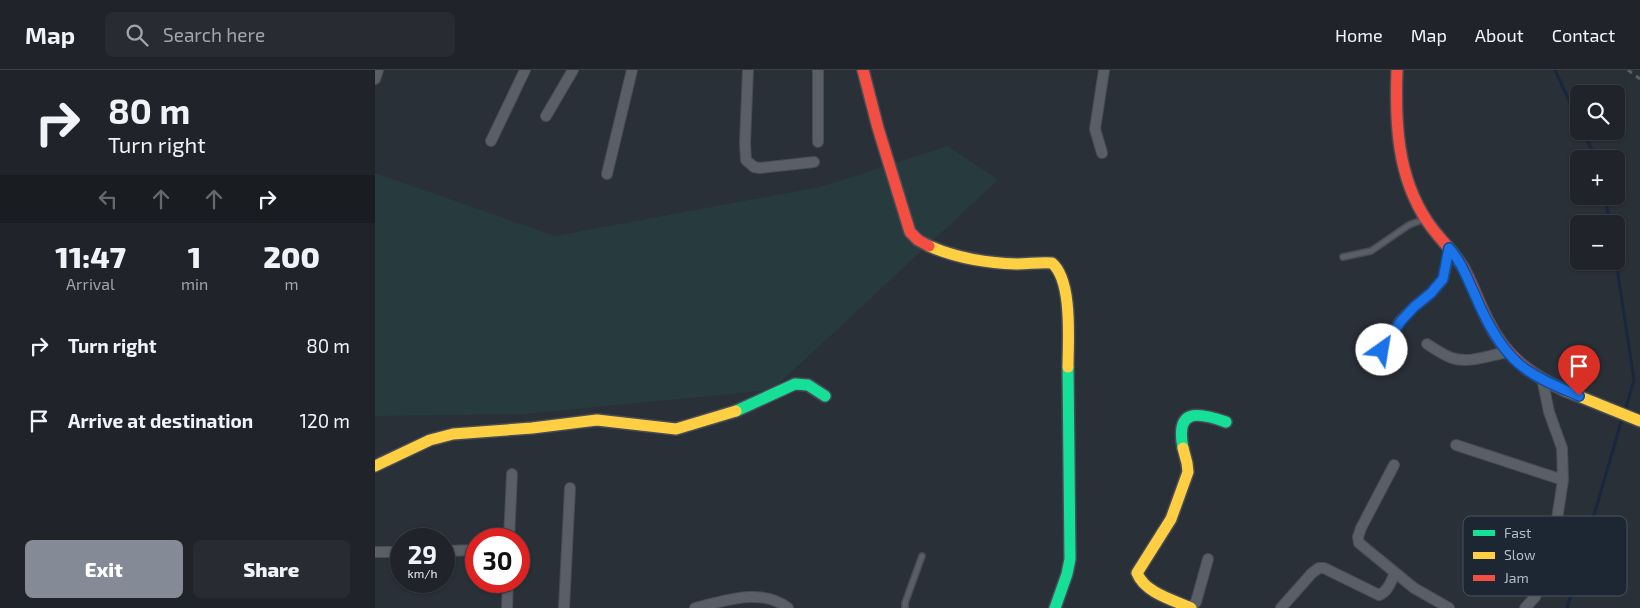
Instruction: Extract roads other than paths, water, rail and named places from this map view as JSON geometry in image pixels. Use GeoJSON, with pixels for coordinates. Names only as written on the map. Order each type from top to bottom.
{"type":"FeatureCollection","features":[{"type":"Feature","properties":{"kind":"street"},"geometry":{"type":"LineString","coordinates":[[375,79],[378,70]]}},
{"type":"Feature","properties":{"kind":"street"},"geometry":{"type":"LineString","coordinates":[[491,141],[525,70]]}},
{"type":"Feature","properties":{"kind":"street"},"geometry":{"type":"LineString","coordinates":[[546,116],[573,70]]}},
{"type":"Feature","properties":{"kind":"street"},"geometry":{"type":"LineString","coordinates":[[607,174],[632,70]]}},
{"type":"Feature","properties":{"kind":"street"},"geometry":{"type":"LineString","coordinates":[[748,70],[746,160],[754,167],[760,168],[814,162]]}},
{"type":"Feature","properties":{"kind":"street"},"geometry":{"type":"LineString","coordinates":[[818,70],[818,142]]}},
{"type":"Feature","properties":{"kind":"street"},"geometry":{"type":"LineString","coordinates":[[863,70],[878,128],[910,232],[915,239],[938,250],[970,259],[997,263],[1052,264],[1058,268],[1067,305],[1069,324],[1067,382],[1070,552],[1067,574],[1055,608]]}},
{"type":"Feature","properties":{"kind":"street"},"geometry":{"type":"LineString","coordinates":[[1102,153],[1095,129],[1104,70]]}},
{"type":"Feature","properties":{"kind":"street"},"geometry":{"type":"LineString","coordinates":[[1397,70],[1398,131],[1401,158],[1407,182],[1425,219],[1465,270],[1492,328],[1508,352],[1519,363],[1542,378],[1640,421]]}},
{"type":"Feature","properties":{"kind":"street"},"geometry":{"type":"LineString","coordinates":[[1382,350],[1401,321],[1443,279],[1449,248]]}},
{"type":"Feature","properties":{"kind":"street"},"geometry":{"type":"LineString","coordinates":[[1427,344],[1458,360],[1508,352]]}},
{"type":"Feature","properties":{"kind":"street"},"geometry":{"type":"LineString","coordinates":[[1542,378],[1549,412],[1563,448],[1563,480],[1557,516]]}},
{"type":"Feature","properties":{"kind":"street"},"geometry":{"type":"LineString","coordinates":[[375,466],[430,440],[453,434],[597,420],[676,429],[744,409],[795,384],[804,382],[825,396]]}},
{"type":"Feature","properties":{"kind":"street"},"geometry":{"type":"LineString","coordinates":[[1208,559],[1195,602],[1191,608],[1169,599],[1138,578],[1137,573],[1171,519],[1188,472],[1188,463],[1181,442],[1184,420],[1196,414],[1210,416],[1226,422]]}},
{"type":"Feature","properties":{"kind":"street"},"geometry":{"type":"LineString","coordinates":[[1457,445],[1563,480]]}},
{"type":"Feature","properties":{"kind":"street"},"geometry":{"type":"LineString","coordinates":[[1394,465],[1361,528],[1358,540],[1361,547],[1395,574],[1414,588],[1449,608]]}},
{"type":"Feature","properties":{"kind":"street"},"geometry":{"type":"LineString","coordinates":[[509,528],[511,474]]}},
{"type":"Feature","properties":{"kind":"street"},"geometry":{"type":"LineString","coordinates":[[564,608],[571,488]]}},
{"type":"Feature","properties":{"kind":"street"},"geometry":{"type":"LineString","coordinates":[[375,552],[390,552]]}},
{"type":"Feature","properties":{"kind":"street"},"geometry":{"type":"LineString","coordinates":[[1281,608],[1312,573],[1319,568],[1324,568],[1379,595],[1387,590],[1395,574]]}},
{"type":"Feature","properties":{"kind":"street"},"geometry":{"type":"LineString","coordinates":[[507,608],[508,593]]}},
{"type":"Feature","properties":{"kind":"street"},"geometry":{"type":"LineString","coordinates":[[1525,608],[1535,596]]}},
{"type":"Feature","properties":{"kind":"street"},"geometry":{"type":"LineString","coordinates":[[695,608],[747,597],[762,597],[778,601],[788,608]]}},
{"type":"Feature","properties":{"kind":"lane"},"geometry":{"type":"LineString","coordinates":[[1343,257],[1360,255],[1371,251],[1409,225],[1425,219]]}},
{"type":"Feature","properties":{"kind":"lane"},"geometry":{"type":"LineString","coordinates":[[905,608],[905,603],[922,556]]}},
{"type":"Feature","properties":{"kind":"waterway"},"geometry":{"type":"LineString","coordinates":[[1555,70],[1570,102]]}},
{"type":"Feature","properties":{"kind":"waterway"},"geometry":{"type":"LineString","coordinates":[[1587,140],[1592,150]]}},
{"type":"Feature","properties":{"kind":"waterway"},"geometry":{"type":"LineString","coordinates":[[1607,205],[1608,215]]}},
{"type":"Feature","properties":{"kind":"waterway"},"geometry":{"type":"LineString","coordinates":[[1617,270],[1634,380],[1625,411]]}},
{"type":"Feature","properties":{"kind":"waterway"},"geometry":{"type":"LineString","coordinates":[[1594,516],[1622,419]]}},
{"type":"Feature","properties":{"kind":"waterway"},"geometry":{"type":"LineString","coordinates":[[1567,608],[1570,596]]}},
{"type":"Feature","properties":{"kind":"railway"},"geometry":{"type":"LineString","coordinates":[[1628,70],[1640,79]]}}]}
